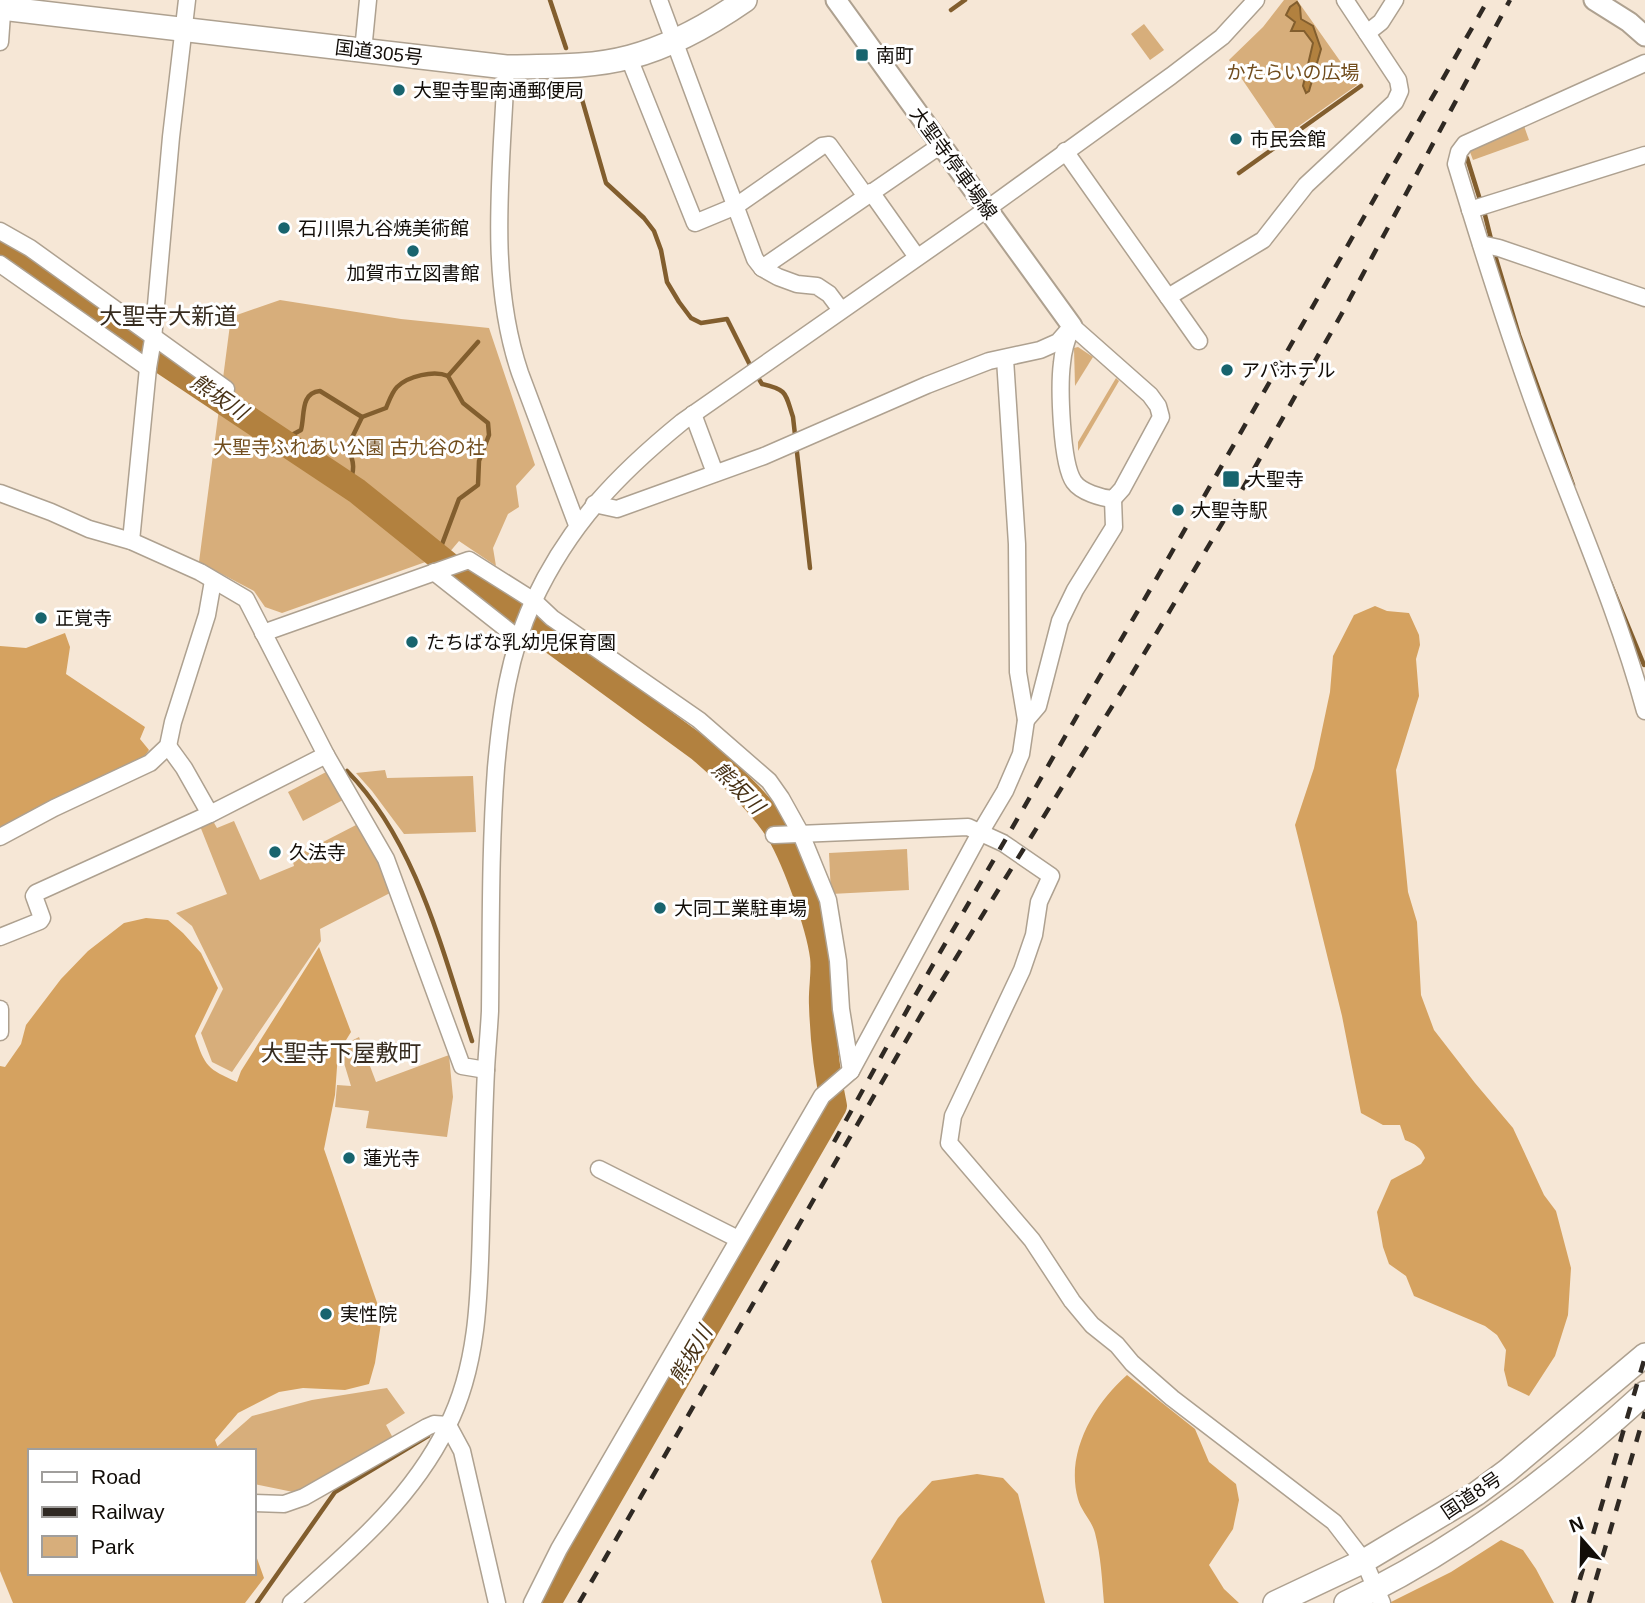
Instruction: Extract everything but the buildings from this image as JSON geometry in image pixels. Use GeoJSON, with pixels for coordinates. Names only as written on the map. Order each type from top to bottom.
{"type":"FeatureCollection","features":[{"type":"Feature","properties":{"kind":"highway","name":"国道305号"},"geometry":{"type":"LineString","coordinates":[[2,6],[506,67],[579,65],[629,58],[674,43],[714,22],[745,0]]}},
{"type":"Feature","properties":{"kind":"highway","name":"国道8号"},"geometry":{"type":"LineString","coordinates":[[1275,1603],[1364,1561],[1476,1494],[1645,1355]]}},
{"type":"Feature","properties":{"kind":"highway","name":"国道8号"},"geometry":{"type":"LineString","coordinates":[[1346,1603],[1380,1596],[1483,1525],[1559,1467],[1645,1393]]}},
{"type":"Feature","properties":{"kind":"main road","name":"大聖寺停車場線"},"geometry":{"type":"LineString","coordinates":[[835,0],[1072,326]]}},
{"type":"Feature","properties":{"kind":"main road"},"geometry":{"type":"LineString","coordinates":[[1594,0],[1629,22],[1645,36]]}},
{"type":"Feature","properties":{"kind":"street"},"geometry":{"type":"LineString","coordinates":[[131,541],[187,0]]}},
{"type":"Feature","properties":{"kind":"street"},"geometry":{"type":"LineString","coordinates":[[363,51],[368,0]]}},
{"type":"Feature","properties":{"kind":"street"},"geometry":{"type":"LineString","coordinates":[[659,0],[755,259],[762,268],[778,277],[797,284],[817,286],[830,294],[841,310]]}},
{"type":"Feature","properties":{"kind":"street"},"geometry":{"type":"LineString","coordinates":[[291,1603],[362,1540],[404,1496],[431,1457],[448,1426],[469,1364],[476,1318],[490,1014],[494,805],[501,716],[520,636],[534,601],[577,525],[645,452],[693,414],[987,209],[1222,37],[1256,0]]}},
{"type":"Feature","properties":{"kind":"street"},"geometry":{"type":"LineString","coordinates":[[1168,297],[1263,240],[1306,185],[1395,102],[1399,91],[1398,80],[1345,0]]}},
{"type":"Feature","properties":{"kind":"street"},"geometry":{"type":"LineString","coordinates":[[1367,33],[1381,23],[1395,0]]}},
{"type":"Feature","properties":{"kind":"street"},"geometry":{"type":"LineString","coordinates":[[0,42],[2,6]]}},
{"type":"Feature","properties":{"kind":"street"},"geometry":{"type":"LineString","coordinates":[[629,58],[695,223],[736,206],[822,146],[829,145],[917,257]]}},
{"type":"Feature","properties":{"kind":"street"},"geometry":{"type":"LineString","coordinates":[[1645,63],[1465,144],[1459,152],[1456,164],[1530,391],[1630,655],[1645,711]]}},
{"type":"Feature","properties":{"kind":"street"},"geometry":{"type":"LineString","coordinates":[[506,67],[500,252],[505,314],[516,362],[577,525]]}},
{"type":"Feature","properties":{"kind":"street"},"geometry":{"type":"LineString","coordinates":[[762,268],[941,145]]}},
{"type":"Feature","properties":{"kind":"street"},"geometry":{"type":"LineString","coordinates":[[1065,151],[1199,341]]}},
{"type":"Feature","properties":{"kind":"street"},"geometry":{"type":"LineString","coordinates":[[1470,210],[1645,155]]}},
{"type":"Feature","properties":{"kind":"street"},"geometry":{"type":"LineString","coordinates":[[0,231],[30,248],[226,389]]}},
{"type":"Feature","properties":{"kind":"street"},"geometry":{"type":"LineString","coordinates":[[1481,244],[1645,298]]}},
{"type":"Feature","properties":{"kind":"street"},"geometry":{"type":"LineString","coordinates":[[0,264],[149,365]]}},
{"type":"Feature","properties":{"kind":"street"},"geometry":{"type":"LineString","coordinates":[[594,504],[617,509],[764,456],[989,361],[1040,350],[1058,342],[1072,326]]}},
{"type":"Feature","properties":{"kind":"street"},"geometry":{"type":"LineString","coordinates":[[1026,720],[1038,706],[1060,621],[1074,590],[1114,527],[1113,499],[1122,489],[1161,417],[1158,406],[1150,395],[1072,326]]}},
{"type":"Feature","properties":{"kind":"street"},"geometry":{"type":"LineString","coordinates":[[1072,326],[1061,366],[1066,463],[1075,485],[1102,498],[1113,499]]}},
{"type":"Feature","properties":{"kind":"street"},"geometry":{"type":"LineString","coordinates":[[532,1603],[559,1549],[822,1096],[847,1074],[1005,791],[1021,754],[1026,720],[1018,672],[1017,544],[1005,359]]}},
{"type":"Feature","properties":{"kind":"street"},"geometry":{"type":"LineString","coordinates":[[693,414],[715,473]]}},
{"type":"Feature","properties":{"kind":"street"},"geometry":{"type":"LineString","coordinates":[[0,494],[89,529],[131,541],[200,572],[246,599],[326,755],[386,859],[462,1066],[486,1070]]}},
{"type":"Feature","properties":{"kind":"street"},"geometry":{"type":"LineString","coordinates":[[263,633],[469,560],[534,601],[552,618],[709,729],[769,781],[801,834],[828,900],[838,961],[847,1074]]}},
{"type":"Feature","properties":{"kind":"street"},"geometry":{"type":"LineString","coordinates":[[437,571],[520,636]]}},
{"type":"Feature","properties":{"kind":"street"},"geometry":{"type":"LineString","coordinates":[[0,837],[160,756],[168,746],[207,615],[212,581]]}},
{"type":"Feature","properties":{"kind":"street"},"geometry":{"type":"LineString","coordinates":[[168,746],[210,814]]}},
{"type":"Feature","properties":{"kind":"street"},"geometry":{"type":"LineString","coordinates":[[0,937],[40,921],[42,918],[34,896],[36,893],[210,814],[326,755]]}},
{"type":"Feature","properties":{"kind":"street"},"geometry":{"type":"LineString","coordinates":[[774,835],[968,827],[1003,843],[1051,876],[1040,902],[1034,935],[1022,970],[953,1116],[948,1143],[1032,1240],[1072,1301],[1093,1325],[1172,1398],[1334,1522],[1364,1561],[1380,1596]]}},
{"type":"Feature","properties":{"kind":"street"},"geometry":{"type":"LineString","coordinates":[[0,1009],[0,1032]]}},
{"type":"Feature","properties":{"kind":"street"},"geometry":{"type":"LineString","coordinates":[[598,1169],[738,1239]]}},
{"type":"Feature","properties":{"kind":"street"},"geometry":{"type":"LineString","coordinates":[[256,1503],[284,1504],[304,1497],[427,1427],[434,1424],[448,1426]]}},
{"type":"Feature","properties":{"kind":"street"},"geometry":{"type":"LineString","coordinates":[[448,1426],[462,1451],[497,1603]]}},
{"type":"Feature","properties":{"kind":"green space","name":"かたらいの広場"},"geometry":{"type":"Polygon","coordinates":[[[1284,0],[1297,0],[1357,85],[1282,138],[1229,60],[1263,27],[1284,0]]]}},
{"type":"Feature","properties":{"kind":"green space"},"geometry":{"type":"Polygon","coordinates":[[[1144,24],[1164,50],[1150,60],[1131,34],[1144,24]]]}},
{"type":"Feature","properties":{"kind":"green space"},"geometry":{"type":"Polygon","coordinates":[[[1524,126],[1529,140],[1473,160],[1470,152],[1473,149],[1524,126]]]}},
{"type":"Feature","properties":{"kind":"green space","name":"大聖寺ふれあい公園 古九谷の社"},"geometry":{"type":"Polygon","coordinates":[[[280,300],[401,319],[489,328],[535,465],[516,486],[519,507],[508,514],[493,548],[496,566],[459,541],[448,554],[282,613],[265,607],[254,591],[199,562],[231,317],[280,300]]]}},
{"type":"Feature","properties":{"kind":"green space"},"geometry":{"type":"Polygon","coordinates":[[[1078,347],[1093,357],[1075,386],[1074,348],[1078,347]]]}},
{"type":"Feature","properties":{"kind":"green space"},"geometry":{"type":"Polygon","coordinates":[[[1116,378],[1119,381],[1078,451],[1078,442],[1116,378]]]}},
{"type":"Feature","properties":{"kind":"green space"},"geometry":{"type":"Polygon","coordinates":[[[385,770],[387,778],[473,776],[476,832],[404,834],[356,773],[385,770]]]}},
{"type":"Feature","properties":{"kind":"green space"},"geometry":{"type":"Polygon","coordinates":[[[328,771],[343,800],[303,821],[288,792],[328,771]]]}},
{"type":"Feature","properties":{"kind":"green space"},"geometry":{"type":"Polygon","coordinates":[[[213,821],[217,828],[234,821],[260,880],[294,866],[292,858],[358,824],[380,864],[390,893],[320,929],[321,941],[232,1072],[212,1062],[201,1033],[223,989],[192,926],[176,913],[227,894],[200,826],[213,821]]]}},
{"type":"Feature","properties":{"kind":"green space"},"geometry":{"type":"Polygon","coordinates":[[[907,849],[909,890],[831,894],[829,853],[907,849]]]}},
{"type":"Feature","properties":{"kind":"green space"},"geometry":{"type":"Polygon","coordinates":[[[359,1037],[376,1082],[449,1055],[453,1097],[447,1137],[366,1128],[369,1111],[335,1107],[337,1085],[351,1086],[341,1053],[345,1044],[359,1037]]]}},
{"type":"Feature","properties":{"kind":"green space"},"geometry":{"type":"Polygon","coordinates":[[[387,1388],[405,1413],[386,1425],[393,1438],[298,1493],[256,1484],[256,1449],[214,1449],[252,1416],[312,1400],[387,1388]]]}},
{"type":"Feature","properties":{"kind":"shaded area"},"geometry":{"type":"Polygon","coordinates":[[[1297,2],[1301,19],[1313,26],[1321,49],[1309,91],[1306,93],[1303,86],[1313,43],[1304,31],[1291,31],[1295,22],[1286,15],[1290,7],[1297,2]]]}},
{"type":"Feature","properties":{"kind":"shaded area"},"geometry":{"type":"Polygon","coordinates":[[[1375,606],[1387,611],[1409,613],[1419,635],[1420,645],[1416,659],[1419,696],[1396,770],[1408,892],[1417,922],[1421,995],[1434,1030],[1513,1128],[1544,1195],[1556,1211],[1571,1268],[1568,1315],[1555,1356],[1529,1396],[1508,1386],[1504,1370],[1506,1350],[1497,1335],[1485,1326],[1414,1296],[1406,1276],[1389,1264],[1377,1212],[1391,1180],[1421,1164],[1425,1158],[1417,1146],[1405,1140],[1400,1125],[1383,1125],[1361,1113],[1342,1016],[1295,825],[1314,768],[1330,692],[1333,656],[1354,615],[1375,606]]]}},
{"type":"Feature","properties":{"kind":"shaded area"},"geometry":{"type":"Polygon","coordinates":[[[65,633],[70,647],[66,674],[145,727],[140,739],[149,750],[141,761],[77,789],[0,828],[0,646],[26,648],[65,633]]]}},
{"type":"Feature","properties":{"kind":"shaded area"},"geometry":{"type":"Polygon","coordinates":[[[146,918],[168,920],[201,953],[218,988],[195,1036],[209,1066],[237,1082],[241,1071],[319,947],[351,1032],[338,1053],[335,1095],[324,1149],[382,1317],[369,1384],[345,1390],[303,1388],[279,1392],[238,1413],[215,1440],[218,1449],[28,1449],[28,1575],[256,1575],[256,1556],[264,1578],[245,1603],[13,1603],[0,1571],[0,1066],[5,1067],[21,1044],[26,1025],[61,979],[88,951],[124,923],[146,918]]]}},
{"type":"Feature","properties":{"kind":"shaded area"},"geometry":{"type":"Polygon","coordinates":[[[1127,1375],[1195,1429],[1209,1462],[1236,1484],[1239,1500],[1233,1529],[1209,1565],[1224,1589],[1239,1603],[1104,1603],[1097,1542],[1094,1529],[1078,1499],[1076,1464],[1079,1447],[1094,1415],[1127,1375]]]}},
{"type":"Feature","properties":{"kind":"shaded area"},"geometry":{"type":"Polygon","coordinates":[[[977,1474],[1003,1478],[1018,1494],[1045,1603],[882,1603],[871,1561],[898,1518],[932,1481],[977,1474]]]}},
{"type":"Feature","properties":{"kind":"shaded area"},"geometry":{"type":"Polygon","coordinates":[[[1501,1540],[1523,1550],[1554,1603],[1389,1603],[1451,1572],[1501,1540]]]}},
{"type":"Feature","properties":{"kind":"waterway"},"geometry":{"type":"LineString","coordinates":[[550,0],[566,48]]}},
{"type":"Feature","properties":{"kind":"waterway"},"geometry":{"type":"LineString","coordinates":[[951,10],[965,0]]}},
{"type":"Feature","properties":{"kind":"waterway"},"geometry":{"type":"LineString","coordinates":[[577,82],[606,183],[644,218],[654,231],[667,282],[691,318],[701,323],[727,319],[752,369]]}},
{"type":"Feature","properties":{"kind":"waterway"},"geometry":{"type":"LineString","coordinates":[[1239,173],[1361,86]]}},
{"type":"Feature","properties":{"kind":"waterway"},"geometry":{"type":"LineString","coordinates":[[1467,158],[1481,203]]}},
{"type":"Feature","properties":{"kind":"waterway"},"geometry":{"type":"LineString","coordinates":[[1484,211],[1492,243]]}},
{"type":"Feature","properties":{"kind":"waterway","name":"熊坂川"},"geometry":{"type":"LineString","coordinates":[[0,247],[120,333],[357,491],[455,570],[700,749],[740,785],[767,815],[782,838],[797,870],[821,943],[824,969],[823,1030],[834,1106],[548,1603]]}},
{"type":"Feature","properties":{"kind":"waterway"},"geometry":{"type":"LineString","coordinates":[[1494,252],[1519,335],[1573,485]]}},
{"type":"Feature","properties":{"kind":"waterway"},"geometry":{"type":"LineString","coordinates":[[438,555],[459,499],[478,485],[479,461],[489,435],[488,423],[463,403],[448,376],[478,342]]}},
{"type":"Feature","properties":{"kind":"waterway"},"geometry":{"type":"LineString","coordinates":[[280,439],[301,430],[306,400],[314,393],[320,391],[362,417],[386,408],[395,389],[414,377],[429,374],[448,376]]}},
{"type":"Feature","properties":{"kind":"waterway"},"geometry":{"type":"LineString","coordinates":[[757,376],[762,384],[777,388],[784,394],[793,417],[810,568]]}},
{"type":"Feature","properties":{"kind":"waterway"},"geometry":{"type":"LineString","coordinates":[[348,485],[353,466],[347,448],[362,417]]}},
{"type":"Feature","properties":{"kind":"waterway"},"geometry":{"type":"LineString","coordinates":[[318,464],[326,450],[347,448]]}},
{"type":"Feature","properties":{"kind":"waterway"},"geometry":{"type":"LineString","coordinates":[[1610,582],[1644,665]]}},
{"type":"Feature","properties":{"kind":"waterway"},"geometry":{"type":"LineString","coordinates":[[347,771],[371,799],[409,863],[437,934],[472,1041]]}},
{"type":"Feature","properties":{"kind":"waterway"},"geometry":{"type":"LineString","coordinates":[[257,1603],[335,1492],[428,1436]]}},
{"type":"Feature","properties":{"kind":"railway"},"geometry":{"type":"LineString","coordinates":[[834,1142],[916,994],[1488,0]]}},
{"type":"Feature","properties":{"kind":"railway"},"geometry":{"type":"LineString","coordinates":[[579,1603],[928,1003],[1126,684],[1242,490],[1341,315],[1510,0]]}},
{"type":"Feature","properties":{"kind":"railway"},"geometry":{"type":"LineString","coordinates":[[1573,1603],[1645,1357]]}},
{"type":"Feature","properties":{"kind":"railway"},"geometry":{"type":"LineString","coordinates":[[1589,1603],[1645,1412]]}},
{"type":"Feature","properties":{"kind":"place","name":"南町"},"geometry":{"type":"Point","coordinates":[862,55]}},
{"type":"Feature","properties":{"kind":"place","name":"大聖寺聖南通郵便局"},"geometry":{"type":"Point","coordinates":[399,90]}},
{"type":"Feature","properties":{"kind":"place","name":"市民会館"},"geometry":{"type":"Point","coordinates":[1236,139]}},
{"type":"Feature","properties":{"kind":"place","name":"石川県九谷焼美術館"},"geometry":{"type":"Point","coordinates":[284,228]}},
{"type":"Feature","properties":{"kind":"place","name":"加賀市立図書館"},"geometry":{"type":"Point","coordinates":[413,251]}},
{"type":"Feature","properties":{"kind":"place","name":"アパホテル"},"geometry":{"type":"Point","coordinates":[1227,370]}},
{"type":"Feature","properties":{"kind":"place","name":"大聖寺"},"geometry":{"type":"Point","coordinates":[1231,479]}},
{"type":"Feature","properties":{"kind":"place","name":"大聖寺駅"},"geometry":{"type":"Point","coordinates":[1178,510]}},
{"type":"Feature","properties":{"kind":"place","name":"正覚寺"},"geometry":{"type":"Point","coordinates":[41,618]}},
{"type":"Feature","properties":{"kind":"place","name":"たちばな乳幼児保育園"},"geometry":{"type":"Point","coordinates":[412,642]}},
{"type":"Feature","properties":{"kind":"place","name":"久法寺"},"geometry":{"type":"Point","coordinates":[275,852]}},
{"type":"Feature","properties":{"kind":"place","name":"大同工業駐車場"},"geometry":{"type":"Point","coordinates":[660,908]}},
{"type":"Feature","properties":{"kind":"place","name":"蓮光寺"},"geometry":{"type":"Point","coordinates":[349,1158]}},
{"type":"Feature","properties":{"kind":"place","name":"実性院"},"geometry":{"type":"Point","coordinates":[326,1314]}},
{"type":"Feature","properties":{"kind":"district","name":"大聖寺大新道"},"geometry":{"type":"Point","coordinates":[168,316]}},
{"type":"Feature","properties":{"kind":"district","name":"大聖寺下屋敷町"},"geometry":{"type":"Point","coordinates":[341,1053]}}]}
